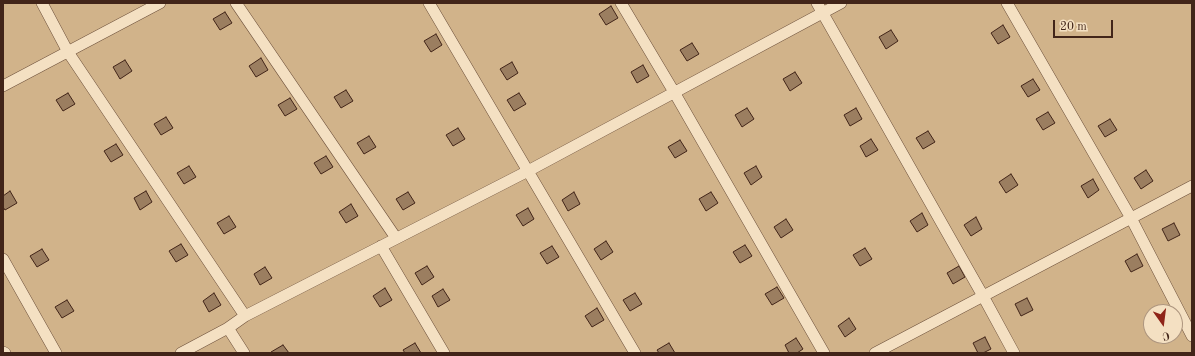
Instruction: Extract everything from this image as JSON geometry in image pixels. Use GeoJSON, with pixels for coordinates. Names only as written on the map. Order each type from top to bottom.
{"type":"FeatureCollection","features":[{"type":"Feature","properties":{"kind":"lane"},"geometry":{"type":"LineString","coordinates":[[42,3],[68,52],[245,316]]}},
{"type":"Feature","properties":{"kind":"lane"},"geometry":{"type":"LineString","coordinates":[[3,86],[160,3]]}},
{"type":"Feature","properties":{"kind":"lane"},"geometry":{"type":"LineString","coordinates":[[236,3],[396,238]]}},
{"type":"Feature","properties":{"kind":"lane"},"geometry":{"type":"LineString","coordinates":[[429,3],[635,353]]}},
{"type":"Feature","properties":{"kind":"lane"},"geometry":{"type":"LineString","coordinates":[[621,3],[824,353]]}},
{"type":"Feature","properties":{"kind":"lane"},"geometry":{"type":"LineString","coordinates":[[817,3],[1014,353]]}},
{"type":"Feature","properties":{"kind":"lane"},"geometry":{"type":"LineString","coordinates":[[181,353],[228,328],[245,316],[528,171],[842,3]]}},
{"type":"Feature","properties":{"kind":"lane"},"geometry":{"type":"LineString","coordinates":[[1007,3],[1131,218],[1192,336]]}},
{"type":"Feature","properties":{"kind":"lane"},"geometry":{"type":"LineString","coordinates":[[875,353],[1192,186]]}},
{"type":"Feature","properties":{"kind":"lane"},"geometry":{"type":"LineString","coordinates":[[381,246],[444,353]]}},
{"type":"Feature","properties":{"kind":"lane"},"geometry":{"type":"LineString","coordinates":[[3,259],[56,353]]}},
{"type":"Feature","properties":{"kind":"lane"},"geometry":{"type":"LineString","coordinates":[[228,328],[244,353]]}},
{"type":"Feature","properties":{"kind":"shaded area"},"geometry":{"type":"Polygon","coordinates":[[[3,3],[1192,3],[1192,353],[3,353],[3,3]]]}},
{"type":"Feature","properties":{"kind":"building"},"geometry":{"type":"Polygon","coordinates":[[[611,6],[618,18],[606,25],[599,14],[611,6]]]}},
{"type":"Feature","properties":{"kind":"building"},"geometry":{"type":"Polygon","coordinates":[[[225,12],[232,23],[220,30],[213,19],[225,12]]]}},
{"type":"Feature","properties":{"kind":"building"},"geometry":{"type":"Polygon","coordinates":[[[1003,25],[1010,37],[998,44],[991,33],[1003,25]]]}},
{"type":"Feature","properties":{"kind":"building"},"geometry":{"type":"Polygon","coordinates":[[[891,30],[898,41],[886,49],[879,37],[891,30]]]}},
{"type":"Feature","properties":{"kind":"building"},"geometry":{"type":"Polygon","coordinates":[[[436,34],[442,45],[431,52],[424,41],[436,34]]]}},
{"type":"Feature","properties":{"kind":"building"},"geometry":{"type":"Polygon","coordinates":[[[692,43],[699,54],[687,61],[680,50],[692,43]]]}},
{"type":"Feature","properties":{"kind":"building"},"geometry":{"type":"Polygon","coordinates":[[[261,58],[268,70],[256,77],[249,66],[261,58]]]}},
{"type":"Feature","properties":{"kind":"building"},"geometry":{"type":"Polygon","coordinates":[[[125,60],[132,71],[120,79],[113,67],[125,60]]]}},
{"type":"Feature","properties":{"kind":"building"},"geometry":{"type":"Polygon","coordinates":[[[512,62],[518,73],[507,80],[500,69],[512,62]]]}},
{"type":"Feature","properties":{"kind":"building"},"geometry":{"type":"Polygon","coordinates":[[[643,65],[649,76],[637,83],[631,72],[643,65]]]}},
{"type":"Feature","properties":{"kind":"building"},"geometry":{"type":"Polygon","coordinates":[[[795,72],[802,83],[790,91],[783,79],[795,72]]]}},
{"type":"Feature","properties":{"kind":"building"},"geometry":{"type":"Polygon","coordinates":[[[1033,79],[1040,90],[1028,97],[1021,86],[1033,79]]]}},
{"type":"Feature","properties":{"kind":"building"},"geometry":{"type":"Polygon","coordinates":[[[346,90],[353,101],[341,108],[334,97],[346,90]]]}},
{"type":"Feature","properties":{"kind":"building"},"geometry":{"type":"Polygon","coordinates":[[[68,93],[75,104],[63,111],[56,100],[68,93]]]}},
{"type":"Feature","properties":{"kind":"building"},"geometry":{"type":"Polygon","coordinates":[[[519,93],[526,104],[514,111],[507,100],[519,93]]]}},
{"type":"Feature","properties":{"kind":"building"},"geometry":{"type":"Polygon","coordinates":[[[290,98],[297,109],[285,116],[278,105],[290,98]]]}},
{"type":"Feature","properties":{"kind":"building"},"geometry":{"type":"Polygon","coordinates":[[[747,108],[754,119],[742,127],[735,115],[747,108]]]}},
{"type":"Feature","properties":{"kind":"building"},"geometry":{"type":"Polygon","coordinates":[[[856,108],[862,119],[850,126],[844,115],[856,108]]]}},
{"type":"Feature","properties":{"kind":"building"},"geometry":{"type":"Polygon","coordinates":[[[1048,112],[1055,123],[1043,130],[1036,119],[1048,112]]]}},
{"type":"Feature","properties":{"kind":"building"},"geometry":{"type":"Polygon","coordinates":[[[166,117],[173,128],[161,135],[154,124],[166,117]]]}},
{"type":"Feature","properties":{"kind":"building"},"geometry":{"type":"Polygon","coordinates":[[[1110,119],[1117,130],[1105,137],[1098,126],[1110,119]]]}},
{"type":"Feature","properties":{"kind":"building"},"geometry":{"type":"Polygon","coordinates":[[[458,128],[465,139],[453,146],[446,135],[458,128]]]}},
{"type":"Feature","properties":{"kind":"building"},"geometry":{"type":"Polygon","coordinates":[[[928,131],[935,142],[923,149],[916,138],[928,131]]]}},
{"type":"Feature","properties":{"kind":"building"},"geometry":{"type":"Polygon","coordinates":[[[369,136],[376,147],[364,154],[357,143],[369,136]]]}},
{"type":"Feature","properties":{"kind":"building"},"geometry":{"type":"Polygon","coordinates":[[[871,139],[878,150],[866,157],[860,146],[871,139]]]}},
{"type":"Feature","properties":{"kind":"building"},"geometry":{"type":"Polygon","coordinates":[[[680,140],[687,151],[675,158],[668,147],[680,140]]]}},
{"type":"Feature","properties":{"kind":"building"},"geometry":{"type":"Polygon","coordinates":[[[116,144],[123,155],[111,162],[104,151],[116,144]]]}},
{"type":"Feature","properties":{"kind":"building"},"geometry":{"type":"Polygon","coordinates":[[[326,156],[333,167],[321,174],[314,163],[326,156]]]}},
{"type":"Feature","properties":{"kind":"building"},"geometry":{"type":"Polygon","coordinates":[[[189,166],[196,177],[184,184],[177,173],[189,166]]]}},
{"type":"Feature","properties":{"kind":"building"},"geometry":{"type":"Polygon","coordinates":[[[756,166],[762,177],[751,185],[744,173],[756,166]]]}},
{"type":"Feature","properties":{"kind":"building"},"geometry":{"type":"Polygon","coordinates":[[[1146,170],[1153,181],[1141,189],[1134,178],[1146,170]]]}},
{"type":"Feature","properties":{"kind":"building"},"geometry":{"type":"Polygon","coordinates":[[[1011,174],[1018,185],[1006,193],[999,182],[1011,174]]]}},
{"type":"Feature","properties":{"kind":"building"},"geometry":{"type":"Polygon","coordinates":[[[1093,179],[1099,190],[1088,198],[1081,186],[1093,179]]]}},
{"type":"Feature","properties":{"kind":"building"},"geometry":{"type":"Polygon","coordinates":[[[10,191],[17,203],[5,210],[3,207],[3,196],[10,191]]]}},
{"type":"Feature","properties":{"kind":"building"},"geometry":{"type":"Polygon","coordinates":[[[146,191],[152,202],[140,210],[134,198],[146,191]]]}},
{"type":"Feature","properties":{"kind":"building"},"geometry":{"type":"Polygon","coordinates":[[[408,192],[415,203],[403,210],[396,199],[408,192]]]}},
{"type":"Feature","properties":{"kind":"building"},"geometry":{"type":"Polygon","coordinates":[[[574,192],[580,204],[568,211],[562,200],[574,192]]]}},
{"type":"Feature","properties":{"kind":"building"},"geometry":{"type":"Polygon","coordinates":[[[711,192],[718,203],[706,211],[699,199],[711,192]]]}},
{"type":"Feature","properties":{"kind":"building"},"geometry":{"type":"Polygon","coordinates":[[[351,204],[358,216],[346,223],[339,212],[351,204]]]}},
{"type":"Feature","properties":{"kind":"building"},"geometry":{"type":"Polygon","coordinates":[[[528,208],[534,219],[523,226],[516,215],[528,208]]]}},
{"type":"Feature","properties":{"kind":"building"},"geometry":{"type":"Polygon","coordinates":[[[922,213],[928,225],[917,232],[910,221],[922,213]]]}},
{"type":"Feature","properties":{"kind":"building"},"geometry":{"type":"Polygon","coordinates":[[[229,216],[236,227],[224,234],[217,223],[229,216]]]}},
{"type":"Feature","properties":{"kind":"building"},"geometry":{"type":"Polygon","coordinates":[[[976,217],[982,229],[971,236],[964,225],[976,217]]]}},
{"type":"Feature","properties":{"kind":"building"},"geometry":{"type":"Polygon","coordinates":[[[786,219],[793,230],[781,238],[774,227],[786,219]]]}},
{"type":"Feature","properties":{"kind":"building"},"geometry":{"type":"Polygon","coordinates":[[[1174,223],[1180,235],[1168,241],[1162,229],[1174,223]]]}},
{"type":"Feature","properties":{"kind":"building"},"geometry":{"type":"Polygon","coordinates":[[[606,241],[613,252],[601,260],[594,249],[606,241]]]}},
{"type":"Feature","properties":{"kind":"building"},"geometry":{"type":"Polygon","coordinates":[[[181,244],[188,255],[176,262],[169,251],[181,244]]]}},
{"type":"Feature","properties":{"kind":"building"},"geometry":{"type":"Polygon","coordinates":[[[745,245],[752,256],[740,263],[733,252],[745,245]]]}},
{"type":"Feature","properties":{"kind":"building"},"geometry":{"type":"Polygon","coordinates":[[[552,246],[559,257],[547,264],[540,253],[552,246]]]}},
{"type":"Feature","properties":{"kind":"building"},"geometry":{"type":"Polygon","coordinates":[[[865,248],[872,259],[860,266],[853,255],[865,248]]]}},
{"type":"Feature","properties":{"kind":"building"},"geometry":{"type":"Polygon","coordinates":[[[42,249],[49,260],[37,267],[30,256],[42,249]]]}},
{"type":"Feature","properties":{"kind":"building"},"geometry":{"type":"Polygon","coordinates":[[[1137,254],[1143,266],[1131,272],[1125,261],[1137,254]]]}},
{"type":"Feature","properties":{"kind":"building"},"geometry":{"type":"Polygon","coordinates":[[[427,266],[434,277],[422,285],[415,273],[427,266]]]}},
{"type":"Feature","properties":{"kind":"building"},"geometry":{"type":"Polygon","coordinates":[[[959,266],[965,277],[953,284],[947,273],[959,266]]]}},
{"type":"Feature","properties":{"kind":"building"},"geometry":{"type":"Polygon","coordinates":[[[265,267],[272,278],[260,285],[254,274],[265,267]]]}},
{"type":"Feature","properties":{"kind":"building"},"geometry":{"type":"Polygon","coordinates":[[[777,287],[784,298],[772,305],[765,294],[777,287]]]}},
{"type":"Feature","properties":{"kind":"building"},"geometry":{"type":"Polygon","coordinates":[[[385,288],[392,300],[380,307],[373,296],[385,288]]]}},
{"type":"Feature","properties":{"kind":"building"},"geometry":{"type":"Polygon","coordinates":[[[443,289],[450,300],[438,307],[432,296],[443,289]]]}},
{"type":"Feature","properties":{"kind":"building"},"geometry":{"type":"Polygon","coordinates":[[[214,293],[221,305],[209,312],[203,301],[214,293]]]}},
{"type":"Feature","properties":{"kind":"building"},"geometry":{"type":"Polygon","coordinates":[[[635,293],[642,304],[630,311],[623,300],[635,293]]]}},
{"type":"Feature","properties":{"kind":"building"},"geometry":{"type":"Polygon","coordinates":[[[1027,298],[1033,310],[1021,316],[1015,304],[1027,298]]]}},
{"type":"Feature","properties":{"kind":"building"},"geometry":{"type":"Polygon","coordinates":[[[67,300],[74,311],[62,318],[55,307],[67,300]]]}},
{"type":"Feature","properties":{"kind":"building"},"geometry":{"type":"Polygon","coordinates":[[[597,308],[604,320],[592,327],[585,316],[597,308]]]}},
{"type":"Feature","properties":{"kind":"building"},"geometry":{"type":"Polygon","coordinates":[[[849,318],[856,329],[845,337],[838,326],[849,318]]]}},
{"type":"Feature","properties":{"kind":"building"},"geometry":{"type":"Polygon","coordinates":[[[985,337],[991,349],[983,353],[978,353],[973,343],[985,337]]]}},
{"type":"Feature","properties":{"kind":"building"},"geometry":{"type":"Polygon","coordinates":[[[796,338],[803,349],[797,353],[789,353],[785,345],[796,338]]]}},
{"type":"Feature","properties":{"kind":"building"},"geometry":{"type":"Polygon","coordinates":[[[415,343],[421,353],[405,353],[403,350],[415,343]]]}},
{"type":"Feature","properties":{"kind":"building"},"geometry":{"type":"Polygon","coordinates":[[[669,343],[675,353],[659,353],[657,350],[669,343]]]}},
{"type":"Feature","properties":{"kind":"building"},"geometry":{"type":"Polygon","coordinates":[[[283,345],[289,353],[271,352],[283,345]]]}}]}
